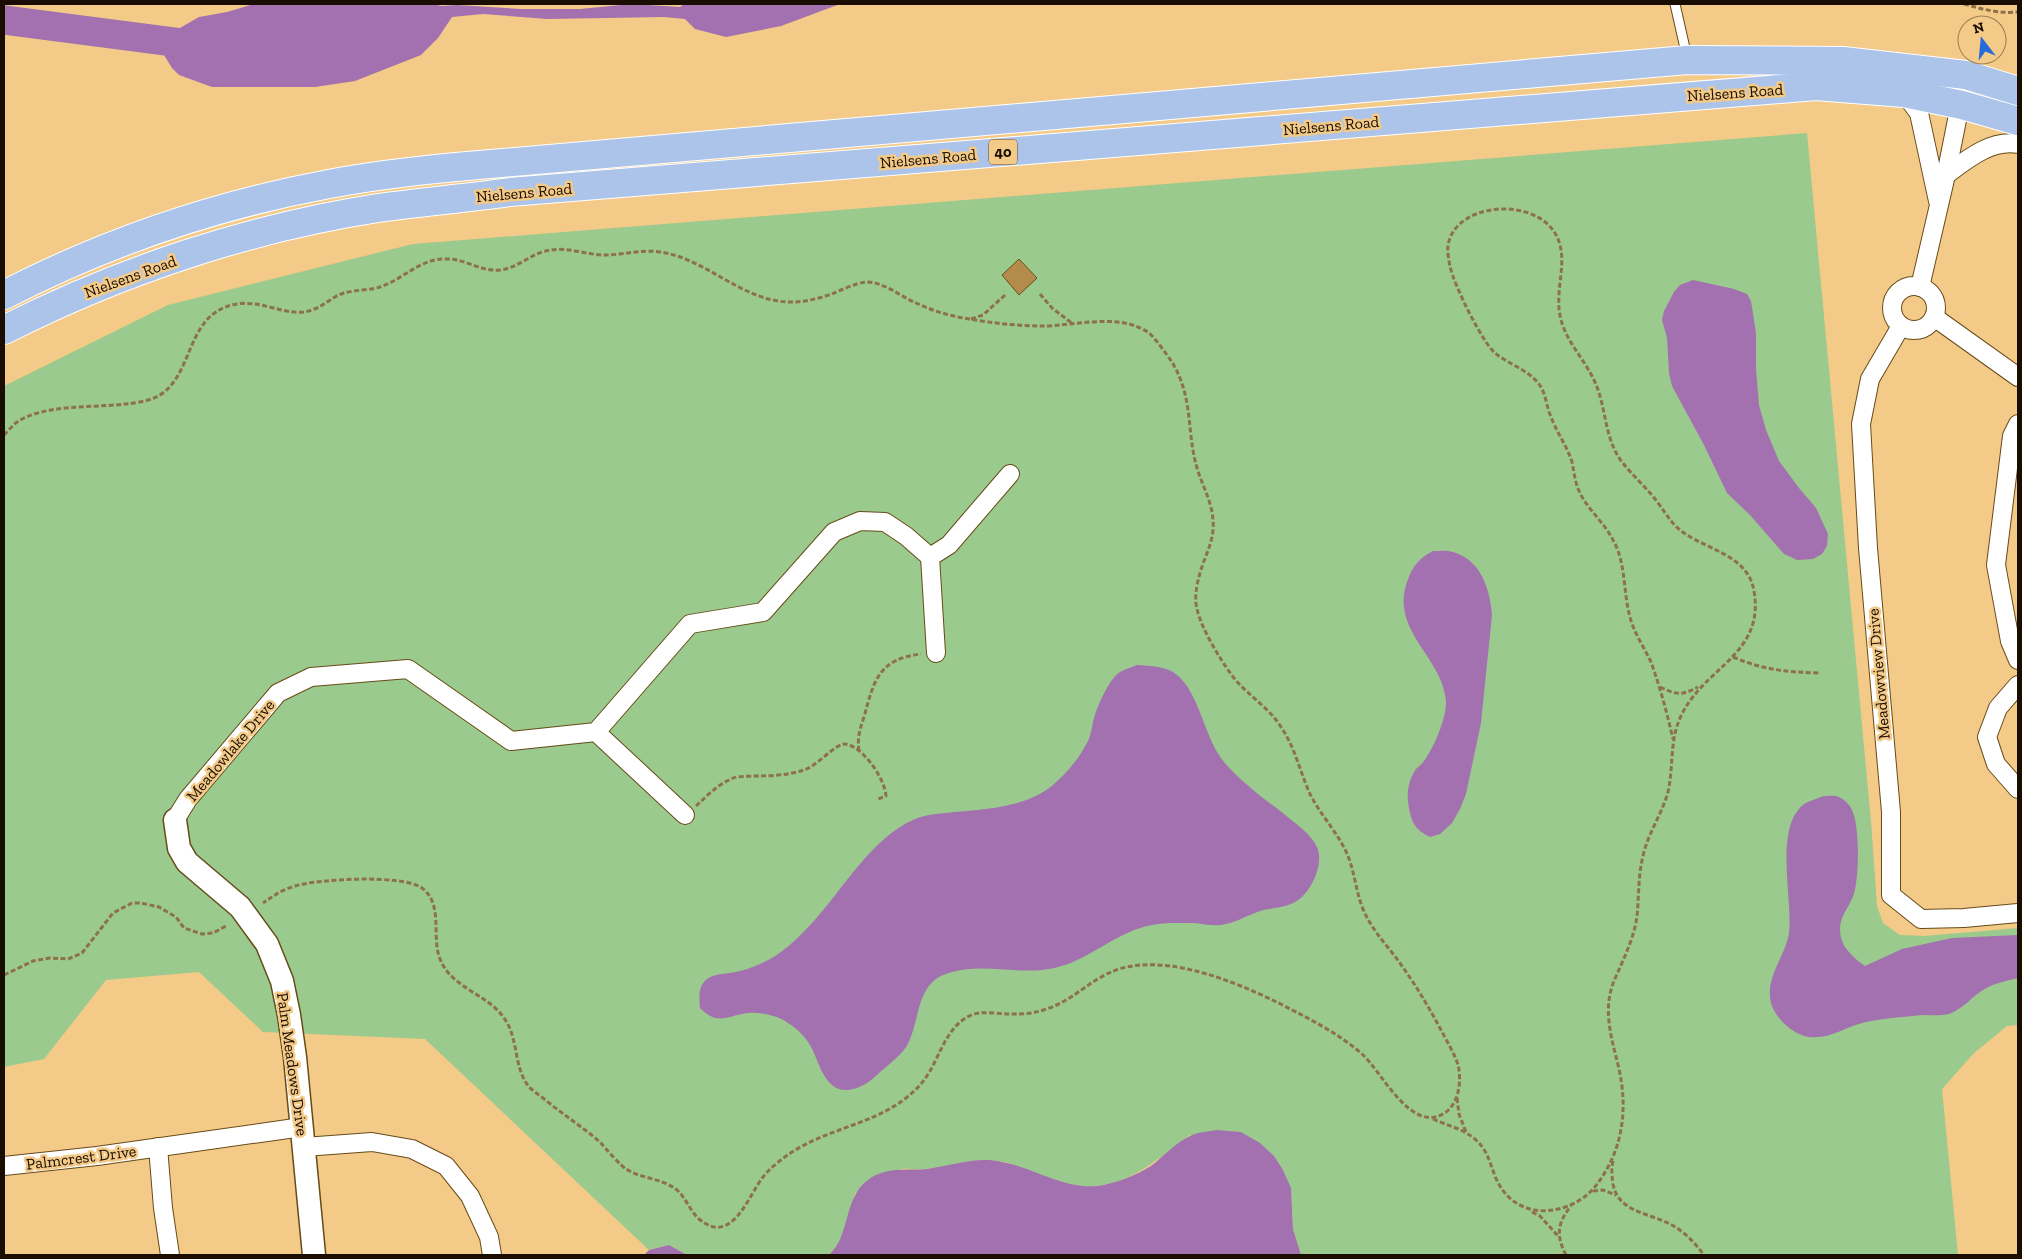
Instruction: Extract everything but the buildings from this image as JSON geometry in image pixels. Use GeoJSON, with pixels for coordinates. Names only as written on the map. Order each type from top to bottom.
{"type":"FeatureCollection","features":[{"type":"Feature","properties":{"kind":"main road","name":"Nielsens Road"},"geometry":{"type":"LineString","coordinates":[[4,295],[112,246],[196,218],[328,184],[397,173],[465,166],[1688,60],[1843,62],[1966,75],[2018,91]]}},
{"type":"Feature","properties":{"kind":"main road","name":"Nielsens Road"},"geometry":{"type":"LineString","coordinates":[[4,330],[45,309],[129,274],[219,244],[307,222],[396,206],[510,192],[1711,93],[1816,86],[1904,93],[1962,105],[2018,121]]}},
{"type":"Feature","properties":{"kind":"street"},"geometry":{"type":"LineString","coordinates":[[1920,287],[1962,105],[1966,75]]}},
{"type":"Feature","properties":{"kind":"street"},"geometry":{"type":"LineString","coordinates":[[1904,93],[1919,113],[1938,204]]}},
{"type":"Feature","properties":{"kind":"street"},"geometry":{"type":"LineString","coordinates":[[1946,176],[1973,154],[2008,142],[2018,144]]}},
{"type":"Feature","properties":{"kind":"street"},"geometry":{"type":"LineString","coordinates":[[1914,286],[1920,287],[1929,292],[1933,298],[1936,310],[1934,317],[1924,328],[1908,329],[1901,326],[1895,320],[1892,313],[1893,302],[1896,295],[1902,290],[1914,286]]}},
{"type":"Feature","properties":{"kind":"street"},"geometry":{"type":"LineString","coordinates":[[1934,317],[2018,376]]}},
{"type":"Feature","properties":{"kind":"street","name":"Meadowview Drive"},"geometry":{"type":"LineString","coordinates":[[1901,326],[1870,379],[1861,424],[1869,558],[1891,812],[1890,895],[1921,919],[1964,918],[2018,913]]}},
{"type":"Feature","properties":{"kind":"street"},"geometry":{"type":"LineString","coordinates":[[2018,424],[2012,436],[1996,565],[2010,641],[2018,660]]}},
{"type":"Feature","properties":{"kind":"street"},"geometry":{"type":"LineString","coordinates":[[930,557],[949,546],[1010,474]]}},
{"type":"Feature","properties":{"kind":"street"},"geometry":{"type":"LineString","coordinates":[[685,815],[596,732],[690,624],[763,612],[834,532],[860,521],[885,522],[906,536],[930,557],[936,653]]}},
{"type":"Feature","properties":{"kind":"street","name":"Meadowlake Drive"},"geometry":{"type":"LineString","coordinates":[[175,820],[188,798],[278,693],[311,677],[408,669],[511,741],[596,732]]}},
{"type":"Feature","properties":{"kind":"street"},"geometry":{"type":"LineString","coordinates":[[2018,685],[1998,708],[1987,737],[1996,764],[2018,789]]}},
{"type":"Feature","properties":{"kind":"street","name":"Palm Meadows Drive"},"geometry":{"type":"LineString","coordinates":[[175,820],[179,848],[186,862],[240,907],[267,944],[282,981],[290,1015],[314,1255]]}},
{"type":"Feature","properties":{"kind":"street","name":"Palmcrest Drive"},"geometry":{"type":"LineString","coordinates":[[4,1166],[158,1147],[303,1137],[372,1142],[412,1149],[446,1166],[470,1196],[489,1237],[492,1255]]}},
{"type":"Feature","properties":{"kind":"street","name":"Palmcrest Drive"},"geometry":{"type":"LineString","coordinates":[[158,1147],[163,1208],[170,1255]]}},
{"type":"Feature","properties":{"kind":"lane"},"geometry":{"type":"LineString","coordinates":[[1675,4],[1688,60]]}},
{"type":"Feature","properties":{"kind":"path"},"geometry":{"type":"LineString","coordinates":[[1964,4],[1984,10],[2008,13],[2018,12]]}},
{"type":"Feature","properties":{"kind":"path"},"geometry":{"type":"LineString","coordinates":[[1660,687],[1675,694],[1686,694],[1700,686],[1733,657],[1748,639],[1754,619],[1755,595],[1751,580],[1739,564],[1723,553],[1680,530],[1621,461],[1609,439],[1600,396],[1593,378],[1571,344],[1561,319],[1559,293],[1563,258],[1560,243],[1553,228],[1539,216],[1520,209],[1502,208],[1485,211],[1468,219],[1454,230],[1448,244],[1449,262],[1454,282],[1484,342],[1497,355],[1539,383],[1544,392],[1552,421],[1568,452],[1576,486],[1614,541],[1620,555],[1624,590],[1633,626],[1648,656],[1660,687],[1673,739]]}},
{"type":"Feature","properties":{"kind":"path"},"geometry":{"type":"LineString","coordinates":[[4,435],[19,420],[34,414],[154,399],[166,391],[175,379],[201,328],[210,316],[224,307],[259,304],[292,313],[306,312],[320,306],[332,297],[346,292],[378,288],[392,282],[406,271],[424,263],[444,258],[460,260],[495,271],[517,264],[530,256],[547,250],[560,249],[610,255],[656,251],[679,257],[724,280],[770,300],[794,302],[820,298],[855,284],[871,282],[884,286],[904,298],[932,310],[970,320],[1037,326],[1119,323],[1142,328],[1155,338],[1180,376],[1189,404],[1196,468],[1213,520],[1212,540],[1196,586],[1197,610],[1206,630],[1235,681],[1268,709],[1285,732],[1316,806],[1346,850],[1366,918],[1415,984],[1457,1061],[1460,1080],[1457,1097],[1459,1114],[1466,1132]]}},
{"type":"Feature","properties":{"kind":"path"},"geometry":{"type":"LineString","coordinates":[[1040,294],[1052,308],[1073,324]]}},
{"type":"Feature","properties":{"kind":"path"},"geometry":{"type":"LineString","coordinates":[[970,320],[983,315],[1005,295]]}},
{"type":"Feature","properties":{"kind":"path"},"geometry":{"type":"LineString","coordinates":[[860,751],[858,731],[873,684],[879,674],[890,663],[903,657],[936,653]]}},
{"type":"Feature","properties":{"kind":"path"},"geometry":{"type":"LineString","coordinates":[[1733,657],[1762,668],[1790,672],[1819,673]]}},
{"type":"Feature","properties":{"kind":"path"},"geometry":{"type":"LineString","coordinates":[[1558,1237],[1565,1214],[1572,1205],[1592,1191],[1607,1170],[1618,1146],[1622,1126],[1623,1101],[1620,1075],[1607,1016],[1609,997],[1633,936],[1637,917],[1639,875],[1644,850],[1668,790],[1673,739],[1678,720],[1700,686]]}},
{"type":"Feature","properties":{"kind":"path"},"geometry":{"type":"LineString","coordinates":[[685,815],[719,785],[730,779],[740,776],[784,774],[802,771],[814,766],[843,744],[852,746],[860,751],[874,768],[885,788],[886,796],[878,799]]}},
{"type":"Feature","properties":{"kind":"path"},"geometry":{"type":"LineString","coordinates":[[263,903],[286,888],[307,883],[387,880],[410,882],[426,890],[434,906],[438,945],[443,966],[457,982],[500,1012],[510,1027],[520,1069],[529,1087],[606,1147],[622,1167],[672,1186],[685,1196],[700,1220],[712,1226],[729,1224],[741,1214],[760,1180],[774,1165],[797,1148],[820,1136],[896,1106],[916,1090],[928,1075],[954,1028],[965,1018],[978,1013],[1036,1013],[1060,1004],[1098,978],[1122,966],[1150,965],[1208,974],[1289,1008],[1322,1026],[1360,1052],[1405,1105],[1420,1115],[1466,1132],[1483,1146],[1501,1189],[1508,1198],[1540,1216],[1558,1237],[1566,1255]]}},
{"type":"Feature","properties":{"kind":"path"},"geometry":{"type":"LineString","coordinates":[[4,975],[33,961],[50,958],[68,959],[82,953],[113,912],[132,903],[159,907],[176,917],[184,928],[202,934],[213,933],[226,926]]}},
{"type":"Feature","properties":{"kind":"path"},"geometry":{"type":"LineString","coordinates":[[1432,1119],[1447,1113],[1457,1097]]}},
{"type":"Feature","properties":{"kind":"path"},"geometry":{"type":"LineString","coordinates":[[1615,1154],[1611,1172],[1617,1195],[1622,1204],[1672,1224],[1687,1236],[1704,1255]]}},
{"type":"Feature","properties":{"kind":"path"},"geometry":{"type":"LineString","coordinates":[[1592,1191],[1603,1190],[1617,1195]]}},
{"type":"Feature","properties":{"kind":"path"},"geometry":{"type":"LineString","coordinates":[[1527,1209],[1546,1211],[1572,1205]]}},
{"type":"Feature","properties":{"kind":"green space"},"geometry":{"type":"Polygon","coordinates":[[[1807,133],[1871,822],[1877,906],[1883,923],[1900,935],[1924,936],[2018,928],[2018,1025],[2007,1026],[1973,1054],[1942,1089],[1958,1255],[1301,1255],[1293,1229],[1291,1188],[1190,1135],[1136,1173],[1124,1179],[1098,1186],[1076,1186],[1014,1165],[990,1160],[937,1168],[902,1169],[855,1193],[843,1234],[829,1255],[687,1255],[669,1245],[649,1250],[425,1039],[263,1032],[199,972],[106,980],[44,1059],[4,1067],[4,386],[168,305],[413,244],[1807,133]]]}},
{"type":"Feature","properties":{"kind":"shaded area"},"geometry":{"type":"Polygon","coordinates":[[[254,4],[431,4],[520,9],[580,9],[631,4],[680,7],[684,4],[840,4],[781,26],[726,37],[695,29],[685,19],[664,17],[547,19],[483,14],[452,17],[438,38],[421,55],[355,81],[315,87],[212,87],[179,75],[172,68],[161,50],[159,40],[199,17],[227,12],[254,4]]]}},
{"type":"Feature","properties":{"kind":"shaded area"},"geometry":{"type":"Polygon","coordinates":[[[1693,280],[1734,289],[1747,294],[1751,301],[1756,333],[1759,405],[1766,430],[1779,461],[1816,508],[1828,534],[1827,546],[1822,554],[1813,559],[1797,560],[1784,554],[1750,515],[1727,493],[1672,386],[1669,373],[1667,338],[1662,320],[1664,311],[1674,292],[1680,285],[1693,280]]]}},
{"type":"Feature","properties":{"kind":"shaded area"},"geometry":{"type":"Polygon","coordinates":[[[1433,551],[1453,552],[1471,562],[1486,586],[1492,615],[1481,723],[1466,794],[1452,823],[1440,834],[1430,837],[1414,825],[1409,807],[1408,790],[1413,774],[1436,741],[1446,708],[1446,701],[1436,670],[1411,629],[1405,615],[1404,599],[1407,582],[1414,567],[1433,551]]]}},
{"type":"Feature","properties":{"kind":"shaded area"},"geometry":{"type":"Polygon","coordinates":[[[1137,665],[1163,668],[1173,672],[1185,683],[1197,705],[1211,741],[1224,762],[1260,796],[1302,829],[1314,842],[1319,854],[1317,871],[1309,888],[1298,901],[1260,911],[1221,925],[1177,923],[1147,926],[1121,936],[1083,957],[1056,968],[1030,971],[980,968],[955,971],[943,975],[927,988],[919,1007],[914,1028],[903,1051],[872,1079],[861,1086],[848,1090],[833,1086],[828,1081],[803,1035],[784,1020],[769,1015],[753,1013],[717,1018],[706,1014],[700,1008],[699,996],[702,985],[707,979],[752,967],[780,953],[813,922],[871,851],[898,828],[928,815],[1007,806],[1044,792],[1064,775],[1087,743],[1098,706],[1112,680],[1120,672],[1137,665]]]}},
{"type":"Feature","properties":{"kind":"shaded area"},"geometry":{"type":"Polygon","coordinates":[[[1824,796],[1836,796],[1843,799],[1851,808],[1855,818],[1858,852],[1856,886],[1840,927],[1842,941],[1848,952],[1865,966],[1902,949],[1952,938],[2018,935],[2018,978],[1989,987],[1958,1010],[1946,1015],[1923,1015],[1873,1021],[1821,1037],[1804,1036],[1785,1024],[1774,1011],[1770,987],[1789,933],[1787,847],[1789,830],[1794,816],[1803,805],[1824,796]]]}},
{"type":"Feature","properties":{"kind":"shaded area"},"geometry":{"type":"Polygon","coordinates":[[[1216,1130],[1241,1132],[1260,1143],[1274,1156],[1291,1188],[1293,1229],[1301,1255],[829,1255],[841,1237],[854,1196],[868,1180],[882,1173],[993,1160],[1072,1184],[1097,1186],[1139,1173],[1151,1166],[1185,1139],[1196,1134],[1216,1130]]]}},
{"type":"Feature","properties":{"kind":"shaded area"},"geometry":{"type":"Polygon","coordinates":[[[669,1245],[687,1255],[644,1255],[649,1250],[669,1245]]]}},
{"type":"Feature","properties":{"kind":"waterway"},"geometry":{"type":"LineString","coordinates":[[4,20],[197,45]]}}]}
